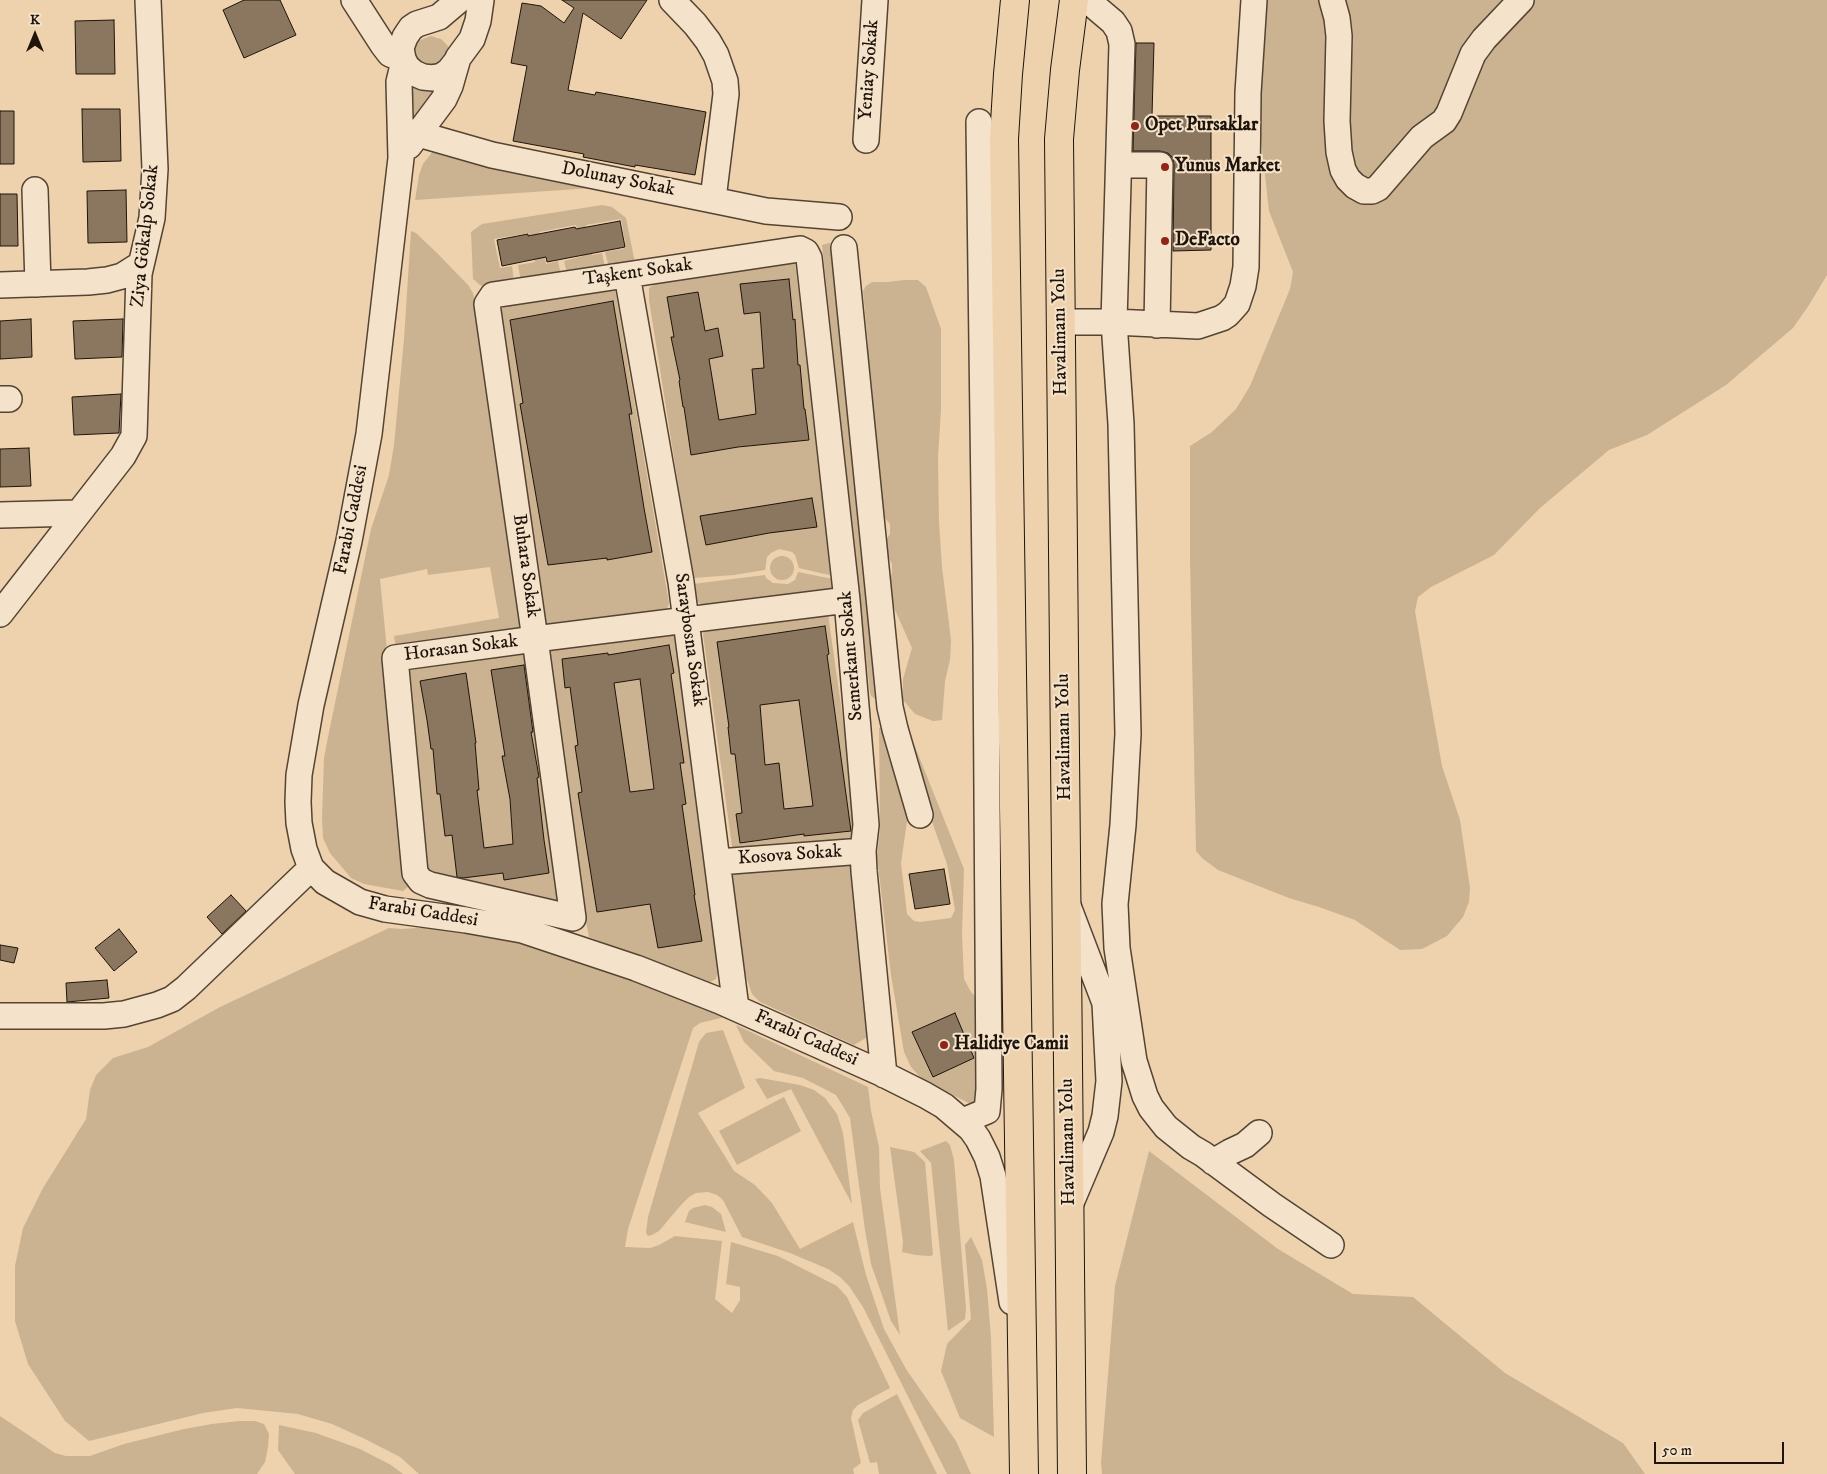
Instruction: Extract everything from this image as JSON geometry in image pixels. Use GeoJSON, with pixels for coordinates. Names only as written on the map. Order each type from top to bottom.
{"type":"FeatureCollection","features":[{"type":"Feature","properties":{"kind":"highway"},"geometry":{"type":"LineString","coordinates":[[1016,0],[1008,74],[1004,139],[1024,1474]]}},
{"type":"Feature","properties":{"kind":"highway","name":"Havalimanı Yolu"},"geometry":{"type":"LineString","coordinates":[[1072,1474],[1059,139],[1074,0]]}},
{"type":"Feature","properties":{"kind":"highway"},"geometry":{"type":"LineString","coordinates":[[1070,1236],[1089,1474]]}},
{"type":"Feature","properties":{"kind":"street","name":"Ziya Gökalp Sokak"},"geometry":{"type":"LineString","coordinates":[[0,614],[123,456],[134,436],[140,264],[152,218],[154,169],[148,0]]}},
{"type":"Feature","properties":{"kind":"street"},"geometry":{"type":"LineString","coordinates":[[354,0],[372,15],[399,27],[445,25],[453,32],[459,47],[450,86],[444,99],[410,132]]}},
{"type":"Feature","properties":{"kind":"street"},"geometry":{"type":"LineString","coordinates":[[354,0],[390,54],[403,60],[414,73],[423,77],[433,78],[442,76],[449,71],[472,39],[478,21],[481,0]]}},
{"type":"Feature","properties":{"kind":"street"},"geometry":{"type":"LineString","coordinates":[[403,60],[402,42],[420,25],[446,12],[459,0]]}},
{"type":"Feature","properties":{"kind":"street"},"geometry":{"type":"LineString","coordinates":[[672,0],[708,41],[716,55],[725,81],[726,94],[713,199]]}},
{"type":"Feature","properties":{"kind":"street","name":"Yeniay Sokak"},"geometry":{"type":"LineString","coordinates":[[866,140],[875,0]]}},
{"type":"Feature","properties":{"kind":"street"},"geometry":{"type":"LineString","coordinates":[[1061,322],[1114,322],[1198,326],[1214,322],[1228,314],[1237,304],[1243,286],[1246,267],[1248,93],[1254,0]]}},
{"type":"Feature","properties":{"kind":"street"},"geometry":{"type":"LineString","coordinates":[[1332,0],[1339,36],[1337,121],[1339,152],[1343,170],[1348,179],[1364,191],[1372,191],[1378,188],[1422,137],[1444,121],[1449,114],[1473,54],[1484,39],[1521,0]]}},
{"type":"Feature","properties":{"kind":"street"},"geometry":{"type":"LineString","coordinates":[[1070,1204],[1106,1116],[1115,1006],[1118,948],[1116,904],[1124,816],[1128,734],[1121,424],[1114,322],[1122,44],[1119,31],[1103,6]]}},
{"type":"Feature","properties":{"kind":"street","name":"Farabi Caddesi"},"geometry":{"type":"LineString","coordinates":[[403,60],[399,82],[410,132],[401,158],[369,434],[349,541],[311,704],[299,775],[299,824],[304,849],[311,868],[325,882],[360,902],[385,909],[522,930],[636,968],[736,1008],[884,1075],[944,1106],[963,1122],[978,1139],[993,1176],[1023,1373]]}},
{"type":"Feature","properties":{"kind":"street"},"geometry":{"type":"LineString","coordinates":[[963,1122],[987,1111],[989,1089],[986,645],[979,122]]}},
{"type":"Feature","properties":{"kind":"street","name":"Dolunay Sokak"},"geometry":{"type":"LineString","coordinates":[[410,132],[492,155],[775,212],[839,217]]}},
{"type":"Feature","properties":{"kind":"street"},"geometry":{"type":"LineString","coordinates":[[1119,165],[1160,165],[1157,325]]}},
{"type":"Feature","properties":{"kind":"street"},"geometry":{"type":"LineString","coordinates":[[35,190],[38,284]]}},
{"type":"Feature","properties":{"kind":"street"},"geometry":{"type":"LineString","coordinates":[[844,248],[890,707],[920,815]]}},
{"type":"Feature","properties":{"kind":"street","name":"Taşkent Sokak"},"geometry":{"type":"LineString","coordinates":[[487,304],[493,295],[501,293],[793,250]]}},
{"type":"Feature","properties":{"kind":"street","name":"Semerkant Sokak"},"geometry":{"type":"LineString","coordinates":[[793,250],[806,252],[809,258],[847,600],[865,819],[863,851],[884,1075]]}},
{"type":"Feature","properties":{"kind":"street"},"geometry":{"type":"LineString","coordinates":[[0,285],[107,280],[122,276],[140,264]]}},
{"type":"Feature","properties":{"kind":"street","name":"Saraybosna Sokak"},"geometry":{"type":"LineString","coordinates":[[628,275],[687,621],[736,1008]]}},
{"type":"Feature","properties":{"kind":"street","name":"Buhara Sokak"},"geometry":{"type":"LineString","coordinates":[[487,304],[573,918]]}},
{"type":"Feature","properties":{"kind":"street"},"geometry":{"type":"LineString","coordinates":[[0,515],[84,506],[93,511],[48,572],[0,626]]}},
{"type":"Feature","properties":{"kind":"street","name":"Horasan Sokak"},"geometry":{"type":"LineString","coordinates":[[573,918],[430,885],[421,881],[415,873],[394,658],[847,600]]}},
{"type":"Feature","properties":{"kind":"street"},"geometry":{"type":"LineString","coordinates":[[856,708],[890,707]]}},
{"type":"Feature","properties":{"kind":"street","name":"Kosova Sokak"},"geometry":{"type":"LineString","coordinates":[[718,862],[863,851]]}},
{"type":"Feature","properties":{"kind":"street"},"geometry":{"type":"LineString","coordinates":[[0,1016],[97,1017],[124,1014],[158,1006],[186,988],[311,868]]}},
{"type":"Feature","properties":{"kind":"street"},"geometry":{"type":"LineString","coordinates":[[1067,903],[1099,984],[1115,1006],[1145,1096],[1151,1108],[1166,1127],[1191,1147],[1330,1245]]}},
{"type":"Feature","properties":{"kind":"street"},"geometry":{"type":"LineString","coordinates":[[963,1122],[985,1120],[994,1116],[1003,1109],[1018,1085]]}},
{"type":"Feature","properties":{"kind":"street"},"geometry":{"type":"LineString","coordinates":[[1213,1162],[1245,1145],[1259,1133]]}},
{"type":"Feature","properties":{"kind":"shaded area"},"geometry":{"type":"Polygon","coordinates":[[[1262,0],[1327,0],[1331,121],[1364,199],[1476,62],[1531,0],[1827,0],[1827,275],[1809,305],[1793,328],[1726,385],[1647,435],[1609,450],[1540,508],[1494,555],[1431,587],[1418,597],[1415,611],[1442,766],[1460,820],[1470,888],[1469,902],[1463,917],[1447,936],[1422,949],[1400,950],[1355,920],[1289,898],[1218,870],[1196,851],[1190,558],[1190,446],[1212,432],[1236,409],[1250,386],[1290,289],[1293,272],[1269,211],[1258,113],[1262,0]]]}},
{"type":"Feature","properties":{"kind":"shaded area"},"geometry":{"type":"Polygon","coordinates":[[[1339,0],[1508,0],[1446,102],[1369,179],[1364,179],[1352,168],[1339,0]]]}},
{"type":"Feature","properties":{"kind":"shaded area"},"geometry":{"type":"Polygon","coordinates":[[[431,36],[441,39],[448,46],[449,52],[443,65],[429,66],[415,60],[412,46],[415,42],[431,36]]]}},
{"type":"Feature","properties":{"kind":"shaded area"},"geometry":{"type":"Polygon","coordinates":[[[409,83],[435,88],[414,117],[411,116],[409,83]]]}},
{"type":"Feature","properties":{"kind":"shaded area"},"geometry":{"type":"Polygon","coordinates":[[[434,150],[481,165],[592,188],[415,200],[419,175],[423,164],[434,150]]]}},
{"type":"Feature","properties":{"kind":"shaded area"},"geometry":{"type":"Polygon","coordinates":[[[602,205],[612,207],[626,218],[635,263],[609,267],[605,252],[626,248],[621,219],[586,225],[592,255],[602,253],[605,268],[567,274],[564,261],[583,256],[576,225],[539,232],[546,264],[558,261],[561,275],[521,282],[518,265],[535,262],[529,233],[494,239],[500,268],[512,266],[514,283],[487,288],[473,279],[471,232],[482,224],[602,205]]]}},
{"type":"Feature","properties":{"kind":"shaded area"},"geometry":{"type":"Polygon","coordinates":[[[411,231],[416,233],[437,253],[468,285],[473,293],[523,623],[514,633],[396,649],[394,636],[499,618],[490,567],[428,575],[427,569],[380,579],[405,833],[408,887],[403,891],[364,884],[351,878],[330,853],[323,838],[322,818],[324,758],[328,737],[371,529],[389,475],[394,445],[404,339],[411,231]]]}},
{"type":"Feature","properties":{"kind":"shaded area"},"geometry":{"type":"Polygon","coordinates":[[[829,243],[834,245],[877,700],[870,693],[822,245],[829,243]]]}},
{"type":"Feature","properties":{"kind":"shaded area"},"geometry":{"type":"Polygon","coordinates":[[[795,262],[833,576],[799,568],[795,555],[792,552],[779,549],[767,557],[765,570],[734,575],[693,578],[649,300],[649,288],[655,284],[795,262]]]}},
{"type":"Feature","properties":{"kind":"shaded area"},"geometry":{"type":"Polygon","coordinates":[[[918,280],[926,287],[941,329],[941,410],[938,457],[939,522],[942,567],[951,640],[942,720],[933,721],[915,714],[903,700],[903,679],[912,648],[891,601],[889,582],[892,564],[884,549],[885,541],[890,534],[890,524],[878,510],[866,409],[868,344],[863,291],[872,282],[918,280]]]}},
{"type":"Feature","properties":{"kind":"shaded area"},"geometry":{"type":"Polygon","coordinates":[[[615,289],[669,603],[667,609],[661,614],[547,629],[536,579],[499,310],[510,305],[615,289]]]}},
{"type":"Feature","properties":{"kind":"shaded area"},"geometry":{"type":"Polygon","coordinates":[[[782,556],[791,559],[794,568],[791,577],[782,580],[773,577],[770,568],[773,559],[782,556]]]}},
{"type":"Feature","properties":{"kind":"shaded area"},"geometry":{"type":"Polygon","coordinates":[[[798,572],[833,579],[833,593],[710,608],[697,602],[693,584],[765,575],[773,583],[788,584],[795,580],[798,572]]]}},
{"type":"Feature","properties":{"kind":"shaded area"},"geometry":{"type":"Polygon","coordinates":[[[828,614],[859,833],[857,839],[733,854],[703,634],[705,630],[828,614]]]}},
{"type":"Feature","properties":{"kind":"shaded area"},"geometry":{"type":"Polygon","coordinates":[[[676,629],[718,970],[716,979],[708,983],[589,937],[575,866],[548,646],[676,629]]]}},
{"type":"Feature","properties":{"kind":"shaded area"},"geometry":{"type":"Polygon","coordinates":[[[529,651],[559,904],[432,876],[427,870],[403,665],[529,651]]]}},
{"type":"Feature","properties":{"kind":"shaded area"},"geometry":{"type":"Polygon","coordinates":[[[906,724],[964,869],[962,935],[964,979],[971,992],[977,998],[984,1111],[922,1079],[911,1067],[904,1052],[891,975],[877,856],[880,829],[879,728],[891,727],[915,816],[907,821],[901,863],[907,914],[914,921],[920,922],[951,918],[955,910],[947,864],[898,726],[906,724]]]}},
{"type":"Feature","properties":{"kind":"shaded area"},"geometry":{"type":"Polygon","coordinates":[[[855,860],[869,1036],[854,1045],[760,1002],[752,994],[735,944],[729,878],[734,871],[855,860]]]}},
{"type":"Feature","properties":{"kind":"shaded area"},"geometry":{"type":"Polygon","coordinates":[[[432,927],[465,930],[558,951],[725,1017],[700,1023],[693,1028],[628,1229],[625,1247],[650,1248],[675,1236],[722,1241],[715,1299],[732,1313],[740,1300],[740,1287],[726,1284],[731,1242],[778,1256],[837,1286],[847,1297],[890,1388],[858,1405],[853,1410],[851,1418],[861,1463],[853,1469],[854,1474],[419,1474],[400,1457],[365,1439],[332,1424],[298,1414],[237,1408],[203,1413],[89,1441],[65,1421],[28,1364],[15,1321],[15,1266],[23,1228],[43,1188],[86,1119],[90,1090],[96,1075],[113,1058],[148,1047],[220,1007],[389,928],[432,927]]]}},
{"type":"Feature","properties":{"kind":"shaded area"},"geometry":{"type":"Polygon","coordinates":[[[736,1025],[868,1087],[879,1147],[880,1188],[900,1335],[891,1321],[871,1264],[850,1118],[836,1095],[803,1078],[774,1071],[744,1042],[736,1025]]]}},
{"type":"Feature","properties":{"kind":"shaded area"},"geometry":{"type":"Polygon","coordinates":[[[723,1030],[745,1088],[698,1113],[734,1171],[755,1185],[772,1203],[800,1249],[853,1222],[866,1275],[884,1329],[906,1369],[956,1441],[971,1474],[947,1474],[863,1307],[849,1286],[840,1277],[828,1269],[790,1253],[742,1237],[723,1200],[717,1195],[708,1192],[696,1193],[689,1197],[659,1231],[648,1236],[646,1233],[648,1217],[699,1042],[706,1033],[723,1030]]]}},
{"type":"Feature","properties":{"kind":"shaded area"},"geometry":{"type":"Polygon","coordinates":[[[760,1078],[800,1085],[814,1090],[825,1098],[837,1114],[843,1133],[852,1204],[791,1089],[767,1099],[755,1079],[760,1078]]]}},
{"type":"Feature","properties":{"kind":"shaded area"},"geometry":{"type":"Polygon","coordinates":[[[784,1097],[801,1131],[737,1165],[719,1131],[784,1097]]]}},
{"type":"Feature","properties":{"kind":"shaded area"},"geometry":{"type":"Polygon","coordinates":[[[946,1141],[950,1145],[954,1160],[966,1308],[965,1319],[948,1331],[931,1163],[920,1151],[946,1141]]]}},
{"type":"Feature","properties":{"kind":"shaded area"},"geometry":{"type":"Polygon","coordinates":[[[890,1147],[914,1152],[925,1162],[933,1255],[916,1255],[902,1252],[903,1242],[890,1147]]]}},
{"type":"Feature","properties":{"kind":"shaded area"},"geometry":{"type":"Polygon","coordinates":[[[1149,1151],[1278,1249],[1353,1294],[1413,1297],[1505,1373],[1623,1443],[1645,1474],[1102,1474],[1101,1463],[1115,1286],[1149,1151]]]}},
{"type":"Feature","properties":{"kind":"shaded area"},"geometry":{"type":"Polygon","coordinates":[[[705,1205],[712,1207],[721,1214],[726,1232],[685,1222],[689,1211],[705,1205]]]}},
{"type":"Feature","properties":{"kind":"shaded area"},"geometry":{"type":"Polygon","coordinates":[[[971,1237],[982,1260],[987,1289],[991,1337],[994,1437],[960,1418],[941,1371],[947,1344],[971,1319],[965,1245],[971,1237]]]}},
{"type":"Feature","properties":{"kind":"shaded area"},"geometry":{"type":"Polygon","coordinates":[[[897,1394],[937,1474],[879,1474],[877,1462],[870,1463],[858,1420],[863,1413],[897,1394]]]}},
{"type":"Feature","properties":{"kind":"shaded area"},"geometry":{"type":"Polygon","coordinates":[[[0,1416],[55,1453],[66,1456],[90,1456],[124,1444],[184,1429],[239,1421],[255,1421],[264,1424],[269,1434],[268,1447],[265,1462],[257,1474],[0,1474],[0,1416]]]}},
{"type":"Feature","properties":{"kind":"shaded area"},"geometry":{"type":"Polygon","coordinates":[[[279,1425],[316,1433],[360,1449],[391,1465],[403,1474],[295,1474],[278,1450],[279,1425]]]}},
{"type":"Feature","properties":{"kind":"building"},"geometry":{"type":"Polygon","coordinates":[[[244,0],[280,0],[296,35],[244,58],[223,10],[244,0]]]}},
{"type":"Feature","properties":{"kind":"building"},"geometry":{"type":"Polygon","coordinates":[[[562,0],[647,0],[621,39],[583,13],[568,90],[595,95],[596,92],[706,112],[695,175],[635,165],[635,167],[583,157],[584,154],[513,141],[527,66],[511,63],[522,3],[541,6],[564,23],[574,8],[562,0]]]}},
{"type":"Feature","properties":{"kind":"building"},"geometry":{"type":"Polygon","coordinates":[[[114,20],[115,74],[76,74],[75,21],[114,20]]]}},
{"type":"Feature","properties":{"kind":"building"},"geometry":{"type":"Polygon","coordinates":[[[1136,43],[1154,43],[1152,116],[1211,116],[1211,250],[1173,251],[1173,158],[1168,153],[1160,151],[1133,151],[1136,43]]]}},
{"type":"Feature","properties":{"kind":"building"},"geometry":{"type":"Polygon","coordinates":[[[82,109],[120,109],[121,161],[83,162],[82,109]]]}},
{"type":"Feature","properties":{"kind":"building"},"geometry":{"type":"Polygon","coordinates":[[[0,111],[14,111],[14,164],[0,164],[0,111]]]}},
{"type":"Feature","properties":{"kind":"building"},"geometry":{"type":"Polygon","coordinates":[[[126,190],[127,242],[88,243],[87,191],[126,190]]]}},
{"type":"Feature","properties":{"kind":"building"},"geometry":{"type":"Polygon","coordinates":[[[0,194],[17,194],[18,246],[0,246],[0,194]]]}},
{"type":"Feature","properties":{"kind":"building"},"geometry":{"type":"Polygon","coordinates":[[[620,221],[625,247],[547,262],[546,257],[502,266],[497,240],[620,221]]]}},
{"type":"Feature","properties":{"kind":"building"},"geometry":{"type":"Polygon","coordinates":[[[789,279],[793,320],[795,319],[798,365],[800,365],[809,440],[738,447],[691,455],[680,380],[671,337],[674,337],[667,297],[698,292],[705,331],[718,328],[723,356],[709,359],[719,420],[756,414],[752,369],[764,368],[760,312],[744,314],[740,284],[789,279]]]}},
{"type":"Feature","properties":{"kind":"building"},"geometry":{"type":"Polygon","coordinates":[[[613,301],[632,414],[629,414],[652,552],[607,560],[607,558],[548,565],[520,404],[523,403],[510,320],[613,301]]]}},
{"type":"Feature","properties":{"kind":"building"},"geometry":{"type":"Polygon","coordinates":[[[31,319],[32,357],[0,359],[0,321],[31,319]]]}},
{"type":"Feature","properties":{"kind":"building"},"geometry":{"type":"Polygon","coordinates":[[[123,319],[122,357],[75,359],[73,321],[123,319]]]}},
{"type":"Feature","properties":{"kind":"building"},"geometry":{"type":"Polygon","coordinates":[[[121,394],[119,433],[74,435],[72,397],[121,394]]]}},
{"type":"Feature","properties":{"kind":"building"},"geometry":{"type":"Polygon","coordinates":[[[29,448],[31,486],[0,487],[0,449],[29,448]]]}},
{"type":"Feature","properties":{"kind":"building"},"geometry":{"type":"Polygon","coordinates":[[[812,498],[817,527],[769,533],[706,545],[700,516],[812,498]]]}},
{"type":"Feature","properties":{"kind":"building"},"geometry":{"type":"Polygon","coordinates":[[[825,626],[829,654],[827,655],[851,831],[804,836],[804,834],[740,843],[736,814],[742,813],[735,754],[731,754],[717,642],[825,626]],[[799,700],[760,705],[765,765],[779,763],[784,809],[813,806],[799,700]]]}},
{"type":"Feature","properties":{"kind":"building"},"geometry":{"type":"Polygon","coordinates":[[[669,645],[674,673],[671,674],[684,763],[680,763],[686,804],[682,805],[702,941],[658,948],[650,904],[597,912],[578,793],[582,792],[575,746],[578,745],[570,687],[565,688],[562,659],[608,653],[608,655],[669,645]],[[640,679],[614,683],[630,792],[654,789],[640,679]]]}},
{"type":"Feature","properties":{"kind":"building"},"geometry":{"type":"Polygon","coordinates":[[[524,665],[533,732],[531,732],[539,777],[537,778],[549,873],[504,880],[503,873],[463,878],[457,877],[452,835],[445,836],[440,794],[437,794],[433,749],[431,749],[420,681],[466,673],[476,743],[479,790],[477,790],[484,848],[513,844],[510,799],[502,756],[505,756],[491,670],[524,665]]]}},
{"type":"Feature","properties":{"kind":"building"},"geometry":{"type":"Polygon","coordinates":[[[944,869],[950,904],[915,909],[909,874],[944,869]]]}},
{"type":"Feature","properties":{"kind":"building"},"geometry":{"type":"Polygon","coordinates":[[[231,895],[246,911],[222,934],[207,917],[231,895]]]}},
{"type":"Feature","properties":{"kind":"building"},"geometry":{"type":"Polygon","coordinates":[[[119,929],[137,952],[114,971],[95,948],[119,929]]]}},
{"type":"Feature","properties":{"kind":"building"},"geometry":{"type":"Polygon","coordinates":[[[0,945],[18,948],[14,963],[0,960],[0,945]]]}},
{"type":"Feature","properties":{"kind":"building"},"geometry":{"type":"Polygon","coordinates":[[[107,980],[109,998],[67,1002],[66,983],[107,980]]]}},
{"type":"Feature","properties":{"kind":"building","name":"Halidiye Camii"},"geometry":{"type":"Polygon","coordinates":[[[955,1013],[974,1058],[933,1077],[912,1032],[955,1013]]]}},
{"type":"Feature","properties":{"kind":"place","name":"Opet Pursaklar"},"geometry":{"type":"Point","coordinates":[1135,126]}},
{"type":"Feature","properties":{"kind":"place","name":"Yunus Market"},"geometry":{"type":"Point","coordinates":[1165,167]}},
{"type":"Feature","properties":{"kind":"place","name":"DeFacto"},"geometry":{"type":"Point","coordinates":[1165,241]}},
{"type":"Feature","properties":{"kind":"place","name":"Halidiye Camii"},"geometry":{"type":"Point","coordinates":[944,1045]}}]}
